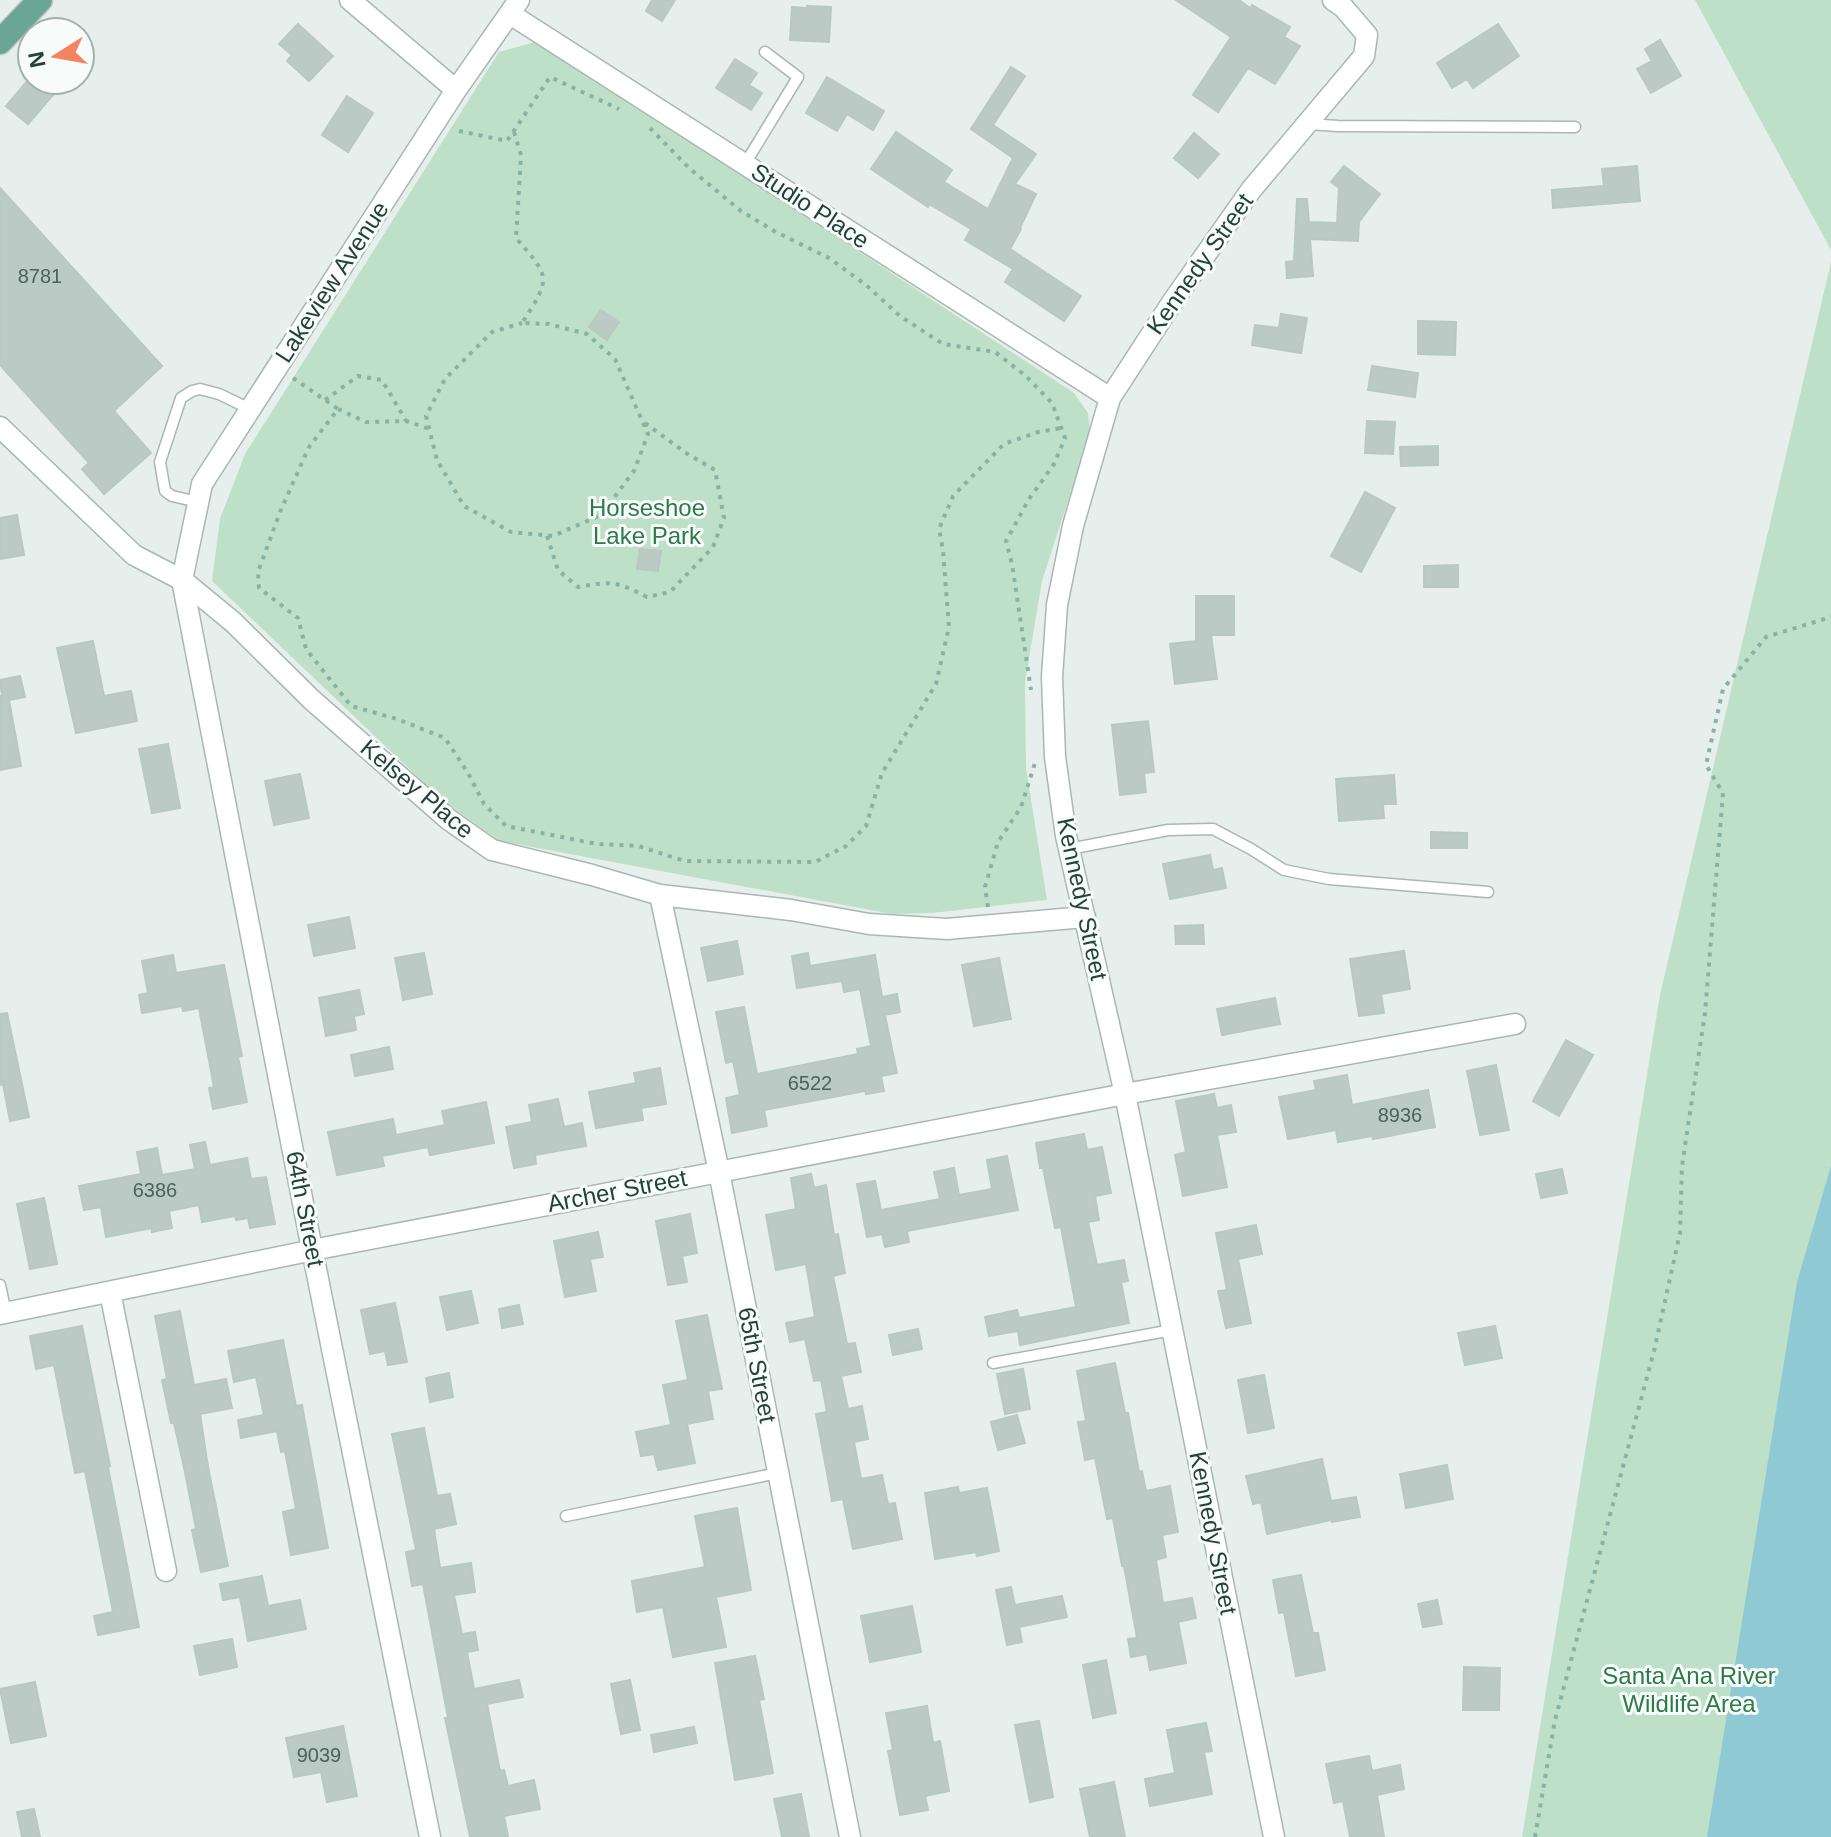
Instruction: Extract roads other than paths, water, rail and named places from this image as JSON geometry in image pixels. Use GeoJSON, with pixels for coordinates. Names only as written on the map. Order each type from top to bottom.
{"type":"FeatureCollection","features":[{"type":"Feature","properties":{"kind":"main road"},"geometry":{"type":"LineString","coordinates":[[0,42],[40,0]]}},
{"type":"Feature","properties":{"kind":"street"},"geometry":{"type":"LineString","coordinates":[[350,0],[456,90]]}},
{"type":"Feature","properties":{"kind":"street","name":"Kennedy Street"},"geometry":{"type":"LineString","coordinates":[[1274,1837],[1125,1094],[1069,849],[1055,757],[1052,677],[1057,605],[1073,526],[1110,398],[1243,202],[1364,56],[1367,35],[1333,0]]}},
{"type":"Feature","properties":{"kind":"street","name":"Lakeview Avenue"},"geometry":{"type":"LineString","coordinates":[[182,580],[202,484],[456,90],[514,7]]}},
{"type":"Feature","properties":{"kind":"street","name":"Studio Place"},"geometry":{"type":"LineString","coordinates":[[514,7],[745,164],[1110,398]]}},
{"type":"Feature","properties":{"kind":"street","name":"Kelsey Place"},"geometry":{"type":"LineString","coordinates":[[0,427],[134,555],[182,580],[233,622],[312,700],[438,811],[492,850],[660,895],[791,910],[869,924],[947,929],[1085,917]]}},
{"type":"Feature","properties":{"kind":"street","name":"64th Street"},"geometry":{"type":"LineString","coordinates":[[182,580],[430,1837]]}},
{"type":"Feature","properties":{"kind":"street","name":"65th Street"},"geometry":{"type":"LineString","coordinates":[[660,895],[719,1172],[850,1837]]}},
{"type":"Feature","properties":{"kind":"street","name":"Archer Street"},"geometry":{"type":"LineString","coordinates":[[3,1314],[1125,1094],[1515,1024]]}},
{"type":"Feature","properties":{"kind":"street"},"geometry":{"type":"LineString","coordinates":[[110,1292],[166,1571]]}},
{"type":"Feature","properties":{"kind":"lane"},"geometry":{"type":"LineString","coordinates":[[745,164],[798,77],[765,52]]}},
{"type":"Feature","properties":{"kind":"lane"},"geometry":{"type":"LineString","coordinates":[[1308,124],[1575,127]]}},
{"type":"Feature","properties":{"kind":"lane"},"geometry":{"type":"LineString","coordinates":[[198,502],[172,496],[165,491],[162,475],[160,462],[181,398],[200,389],[219,394],[250,409]]}},
{"type":"Feature","properties":{"kind":"lane"},"geometry":{"type":"LineString","coordinates":[[1069,849],[1168,830],[1213,829],[1284,870],[1329,879],[1488,892]]}},
{"type":"Feature","properties":{"kind":"lane"},"geometry":{"type":"LineString","coordinates":[[0,1285],[3,1314]]}},
{"type":"Feature","properties":{"kind":"lane"},"geometry":{"type":"LineString","coordinates":[[993,1363],[1172,1330]]}},
{"type":"Feature","properties":{"kind":"lane"},"geometry":{"type":"LineString","coordinates":[[566,1516],[778,1473]]}},
{"type":"Feature","properties":{"kind":"water"},"geometry":{"type":"Polygon","coordinates":[[[1831,1166],[1831,1837],[1707,1837],[1797,1282],[1831,1166]]]}},
{"type":"Feature","properties":{"kind":"park label","name":"Horseshoe Lake Park"},"geometry":{"type":"Point","coordinates":[647,522]}},
{"type":"Feature","properties":{"kind":"park label","name":"Santa Ana River Wildlife Area"},"geometry":{"type":"Point","coordinates":[1689,1690]}}]}
